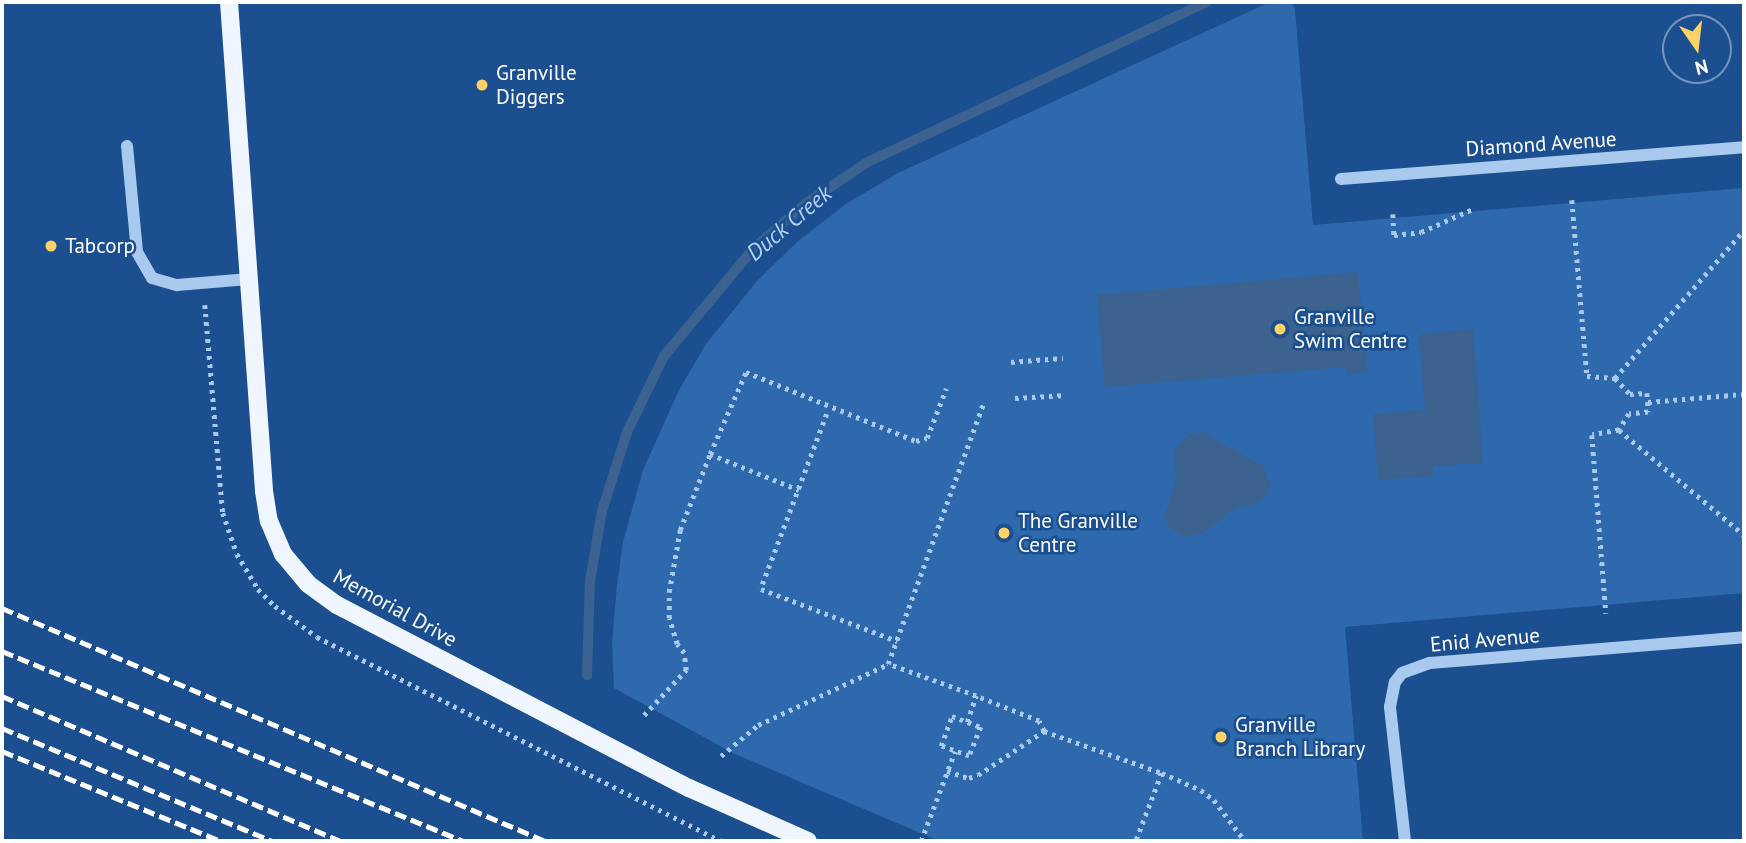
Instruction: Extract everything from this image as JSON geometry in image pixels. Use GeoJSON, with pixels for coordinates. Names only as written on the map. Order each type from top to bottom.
{"type":"FeatureCollection","features":[{"type":"Feature","properties":{"kind":"main road","name":"Memorial Drive"},"geometry":{"type":"LineString","coordinates":[[229,2],[265,505],[283,554],[308,584],[337,605],[689,789],[808,841]]}},
{"type":"Feature","properties":{"kind":"street"},"geometry":{"type":"LineString","coordinates":[[127,146],[137,252],[152,278],[177,285],[249,279]]}},
{"type":"Feature","properties":{"kind":"street","name":"Diamond Avenue"},"geometry":{"type":"LineString","coordinates":[[1341,179],[1744,147]]}},
{"type":"Feature","properties":{"kind":"street","name":"Enid Avenue"},"geometry":{"type":"LineString","coordinates":[[1405,841],[1390,707],[1395,682],[1402,673],[1430,663],[1744,637]]}},
{"type":"Feature","properties":{"kind":"path"},"geometry":{"type":"LineString","coordinates":[[1572,200],[1587,376],[1615,378],[1630,394],[1647,393],[1648,402],[1648,412],[1629,414],[1619,430],[1592,435],[1606,613]]}},
{"type":"Feature","properties":{"kind":"path"},"geometry":{"type":"LineString","coordinates":[[1393,214],[1394,237],[1421,232],[1475,208]]}},
{"type":"Feature","properties":{"kind":"path"},"geometry":{"type":"LineString","coordinates":[[1615,378],[1744,230]]}},
{"type":"Feature","properties":{"kind":"path"},"geometry":{"type":"LineString","coordinates":[[1011,362],[1063,358]]}},
{"type":"Feature","properties":{"kind":"path"},"geometry":{"type":"LineString","coordinates":[[644,716],[686,670],[684,653],[677,645],[671,625],[669,592],[680,530],[746,372],[916,441],[927,438],[946,389]]}},
{"type":"Feature","properties":{"kind":"path"},"geometry":{"type":"LineString","coordinates":[[1648,402],[1744,394]]}},
{"type":"Feature","properties":{"kind":"path"},"geometry":{"type":"LineString","coordinates":[[1015,398],[1066,395]]}},
{"type":"Feature","properties":{"kind":"path"},"geometry":{"type":"LineString","coordinates":[[721,756],[758,725],[887,664],[983,404]]}},
{"type":"Feature","properties":{"kind":"path"},"geometry":{"type":"LineString","coordinates":[[827,414],[761,589],[897,641]]}},
{"type":"Feature","properties":{"kind":"path"},"geometry":{"type":"LineString","coordinates":[[1619,430],[1744,536]]}},
{"type":"Feature","properties":{"kind":"path"},"geometry":{"type":"LineString","coordinates":[[710,454],[799,489]]}},
{"type":"Feature","properties":{"kind":"path"},"geometry":{"type":"LineString","coordinates":[[887,664],[1039,720],[1044,731],[1115,753],[1202,790],[1214,800],[1245,841]]}},
{"type":"Feature","properties":{"kind":"path"},"geometry":{"type":"LineString","coordinates":[[967,722],[976,696]]}},
{"type":"Feature","properties":{"kind":"path"},"geometry":{"type":"LineString","coordinates":[[952,716],[981,727],[970,757],[955,751],[941,746],[952,716]]}},
{"type":"Feature","properties":{"kind":"path"},"geometry":{"type":"LineString","coordinates":[[947,771],[969,778],[978,775],[1044,731]]}},
{"type":"Feature","properties":{"kind":"path"},"geometry":{"type":"LineString","coordinates":[[921,841],[955,751]]}},
{"type":"Feature","properties":{"kind":"path"},"geometry":{"type":"LineString","coordinates":[[1136,841],[1163,773]]}},
{"type":"Feature","properties":{"kind":"shaded area"},"geometry":{"type":"Polygon","coordinates":[[[1270,2],[1292,2],[1295,10],[1313,225],[1744,188],[1744,593],[1345,627],[1363,841],[939,841],[733,753],[614,688],[612,643],[617,585],[623,542],[643,470],[679,390],[706,344],[757,281],[798,241],[846,204],[898,173],[1270,2]]]}},
{"type":"Feature","properties":{"kind":"shaded area"},"geometry":{"type":"Polygon","coordinates":[[[1358,272],[1367,372],[1347,374],[1346,367],[1105,387],[1097,295],[1358,272]]]}},
{"type":"Feature","properties":{"kind":"shaded area"},"geometry":{"type":"Polygon","coordinates":[[[1473,329],[1483,463],[1433,466],[1433,476],[1378,480],[1373,414],[1425,410],[1419,334],[1473,329]]]}},
{"type":"Feature","properties":{"kind":"shaded area"},"geometry":{"type":"Polygon","coordinates":[[[1203,432],[1263,466],[1270,485],[1266,495],[1258,503],[1235,509],[1202,534],[1184,537],[1171,530],[1164,516],[1176,482],[1174,450],[1189,434],[1203,432]]]}},
{"type":"Feature","properties":{"kind":"waterway","name":"Duck Creek"},"geometry":{"type":"LineString","coordinates":[[587,675],[590,581],[602,511],[627,432],[664,356],[754,248],[805,204],[866,163],[1207,2]]}},
{"type":"Feature","properties":{"kind":"railway"},"geometry":{"type":"LineString","coordinates":[[2,608],[545,841]]}},
{"type":"Feature","properties":{"kind":"railway"},"geometry":{"type":"LineString","coordinates":[[2,651],[463,841]]}},
{"type":"Feature","properties":{"kind":"railway"},"geometry":{"type":"LineString","coordinates":[[2,696],[341,841]]}},
{"type":"Feature","properties":{"kind":"railway"},"geometry":{"type":"LineString","coordinates":[[2,728],[272,841]]}},
{"type":"Feature","properties":{"kind":"railway"},"geometry":{"type":"LineString","coordinates":[[2,751],[220,841]]}},
{"type":"Feature","properties":{"kind":"place","name":"Granville Diggers"},"geometry":{"type":"Point","coordinates":[482,85]}},
{"type":"Feature","properties":{"kind":"place","name":"Tabcorp"},"geometry":{"type":"Point","coordinates":[51,246]}},
{"type":"Feature","properties":{"kind":"place","name":"Granville Swim Centre"},"geometry":{"type":"Point","coordinates":[1280,329]}},
{"type":"Feature","properties":{"kind":"place","name":"The Granville Centre"},"geometry":{"type":"Point","coordinates":[1004,533]}},
{"type":"Feature","properties":{"kind":"place","name":"Granville Branch Library"},"geometry":{"type":"Point","coordinates":[1221,737]}}]}
